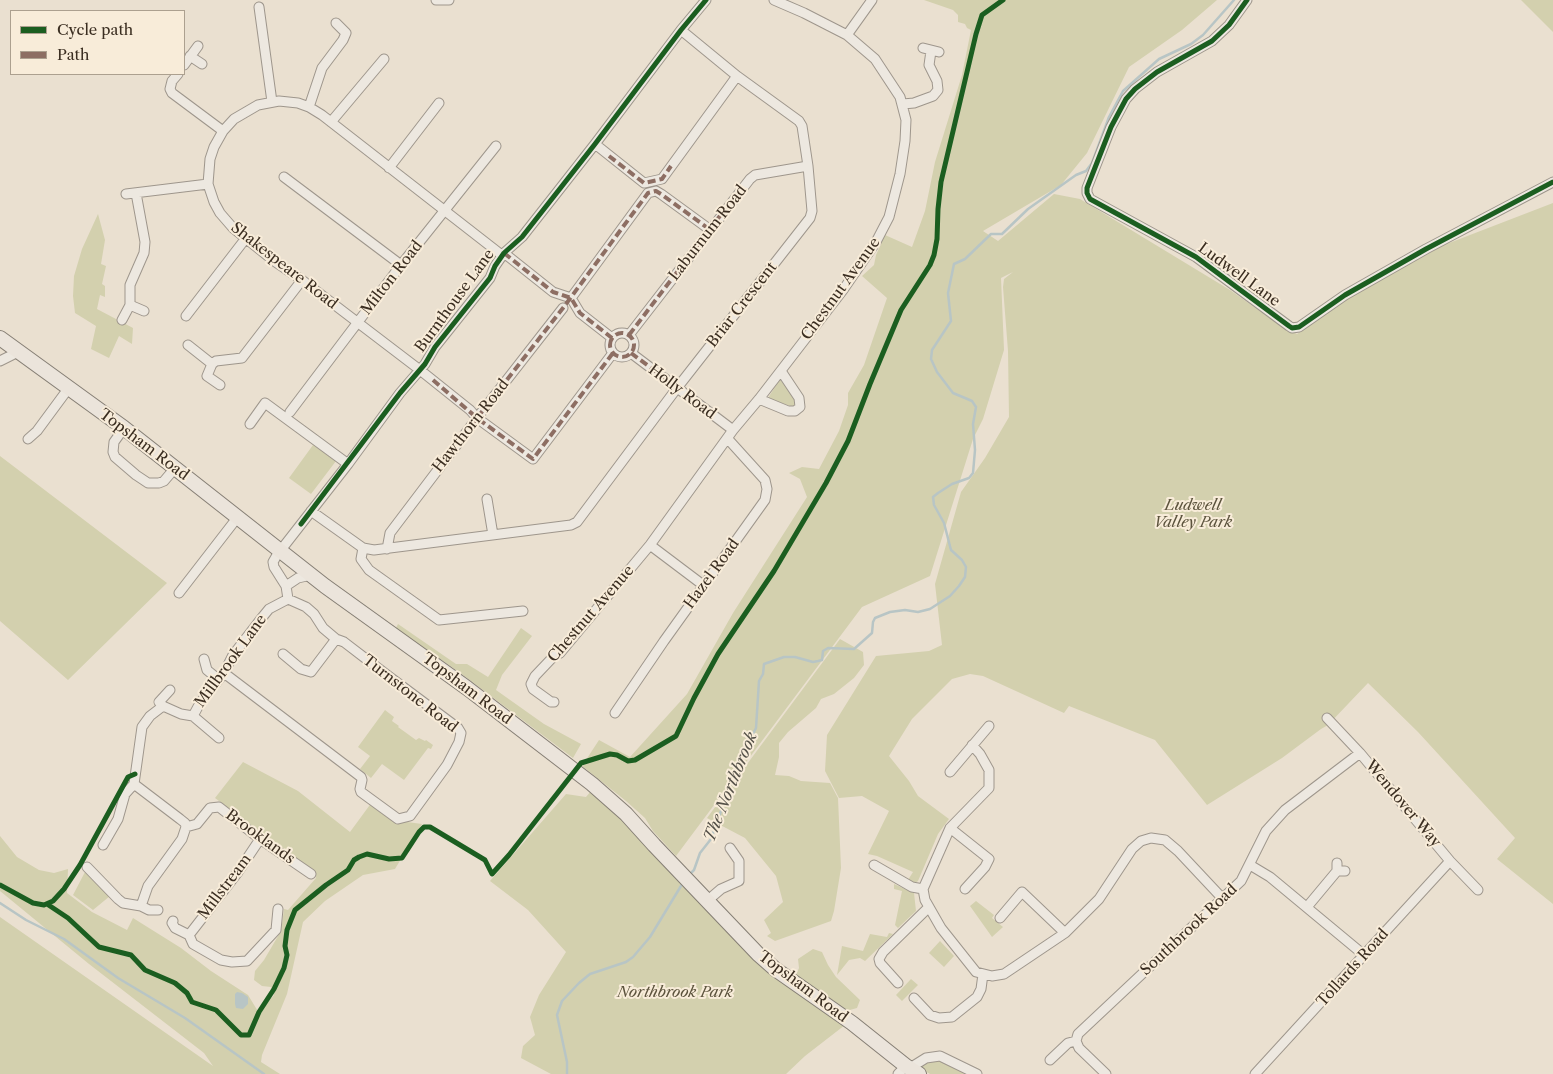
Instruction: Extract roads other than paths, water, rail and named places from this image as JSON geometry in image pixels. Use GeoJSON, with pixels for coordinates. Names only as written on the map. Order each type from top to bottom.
{"type":"FeatureCollection","features":[{"type":"Feature","properties":{"kind":"main road","name":"Topsham Road"},"geometry":{"type":"LineString","coordinates":[[0,338],[124,428],[311,575],[467,688],[592,784],[626,814],[758,954],[852,1023],[908,1071]]}},
{"type":"Feature","properties":{"kind":"street"},"geometry":{"type":"LineString","coordinates":[[436,0],[449,0]]}},
{"type":"Feature","properties":{"kind":"street","name":"Burnthouse Lane"},"geometry":{"type":"LineString","coordinates":[[280,551],[348,464],[400,393],[420,370],[435,347],[490,278],[495,266],[522,237],[706,0]]}},
{"type":"Feature","properties":{"kind":"street","name":"Chestnut Avenue"},"geometry":{"type":"LineString","coordinates":[[554,702],[551,702],[533,689],[532,681],[541,669],[560,653],[650,546],[730,434],[760,400],[843,290],[876,242],[889,216],[900,174],[906,120],[903,104],[892,83],[880,64],[848,35],[774,0]]}},
{"type":"Feature","properties":{"kind":"street"},"geometry":{"type":"LineString","coordinates":[[848,35],[872,0]]}},
{"type":"Feature","properties":{"kind":"street","name":"Ludwell Lane"},"geometry":{"type":"LineString","coordinates":[[1247,0],[1229,25],[1212,41],[1156,72],[1126,99],[1111,127],[1087,188],[1087,193],[1090,199],[1196,257],[1292,328],[1299,327],[1345,295],[1426,249],[1553,182]]}},
{"type":"Feature","properties":{"kind":"street"},"geometry":{"type":"LineString","coordinates":[[259,7],[272,102]]}},
{"type":"Feature","properties":{"kind":"street"},"geometry":{"type":"LineString","coordinates":[[309,107],[322,68],[346,33],[336,23]]}},
{"type":"Feature","properties":{"kind":"street","name":"Briar Crescent"},"geometry":{"type":"LineString","coordinates":[[363,548],[374,550],[387,549],[570,525],[577,522],[677,388],[810,218],[812,208],[802,126],[681,30]]}},
{"type":"Feature","properties":{"kind":"street"},"geometry":{"type":"LineString","coordinates":[[185,64],[198,46]]}},
{"type":"Feature","properties":{"kind":"street"},"geometry":{"type":"LineString","coordinates":[[903,104],[914,103],[933,96],[938,90],[937,82],[929,65],[931,50]]}},
{"type":"Feature","properties":{"kind":"street"},"geometry":{"type":"LineString","coordinates":[[190,56],[202,64]]}},
{"type":"Feature","properties":{"kind":"street"},"geometry":{"type":"LineString","coordinates":[[331,122],[384,59]]}},
{"type":"Feature","properties":{"kind":"street"},"geometry":{"type":"LineString","coordinates":[[177,75],[170,89],[172,93],[223,131]]}},
{"type":"Feature","properties":{"kind":"street"},"geometry":{"type":"LineString","coordinates":[[595,144],[644,183],[662,179],[737,76]]}},
{"type":"Feature","properties":{"kind":"street","name":"Shakespeare Road"},"geometry":{"type":"LineString","coordinates":[[504,255],[309,107],[288,101],[258,105],[241,114],[223,131],[211,153],[208,184],[214,202],[233,228],[420,370],[470,410],[477,418],[533,459],[613,353]]}},
{"type":"Feature","properties":{"kind":"street"},"geometry":{"type":"LineString","coordinates":[[389,168],[439,103]]}},
{"type":"Feature","properties":{"kind":"street","name":"Milton Road"},"geometry":{"type":"LineString","coordinates":[[290,412],[401,265],[496,146]]}},
{"type":"Feature","properties":{"kind":"street","name":"Laburnum Road"},"geometry":{"type":"LineString","coordinates":[[629,335],[709,229],[750,179],[755,175],[808,166]]}},
{"type":"Feature","properties":{"kind":"street"},"geometry":{"type":"LineString","coordinates":[[284,177],[401,265]]}},
{"type":"Feature","properties":{"kind":"street"},"geometry":{"type":"LineString","coordinates":[[126,194],[208,184]]}},
{"type":"Feature","properties":{"kind":"street"},"geometry":{"type":"LineString","coordinates":[[571,298],[648,193],[656,191],[709,229]]}},
{"type":"Feature","properties":{"kind":"street"},"geometry":{"type":"LineString","coordinates":[[122,320],[130,305],[130,285],[144,252],[136,193]]}},
{"type":"Feature","properties":{"kind":"street"},"geometry":{"type":"LineString","coordinates":[[186,316],[246,238]]}},
{"type":"Feature","properties":{"kind":"street"},"geometry":{"type":"LineString","coordinates":[[504,255],[553,292],[571,298],[580,313],[612,338]]}},
{"type":"Feature","properties":{"kind":"street"},"geometry":{"type":"LineString","coordinates":[[220,385],[207,376],[212,364],[216,361],[242,358],[302,280]]}},
{"type":"Feature","properties":{"kind":"street"},"geometry":{"type":"LineString","coordinates":[[130,305],[144,311]]}},
{"type":"Feature","properties":{"kind":"street","name":"Hawthorn Road"},"geometry":{"type":"LineString","coordinates":[[387,549],[390,533],[563,308]]}},
{"type":"Feature","properties":{"kind":"street"},"geometry":{"type":"LineString","coordinates":[[618,334],[629,335],[634,346],[631,353],[628,356],[620,357],[613,353],[610,345],[612,338],[618,334]]}},
{"type":"Feature","properties":{"kind":"street"},"geometry":{"type":"LineString","coordinates":[[188,345],[212,364]]}},
{"type":"Feature","properties":{"kind":"street"},"geometry":{"type":"LineString","coordinates":[[0,361],[18,352]]}},
{"type":"Feature","properties":{"kind":"street","name":"Holly Road"},"geometry":{"type":"LineString","coordinates":[[631,353],[677,388],[730,434]]}},
{"type":"Feature","properties":{"kind":"street"},"geometry":{"type":"LineString","coordinates":[[760,400],[788,410],[795,411],[800,407],[801,402],[799,398],[781,371]]}},
{"type":"Feature","properties":{"kind":"street"},"geometry":{"type":"LineString","coordinates":[[28,439],[37,431],[68,389]]}},
{"type":"Feature","properties":{"kind":"street"},"geometry":{"type":"LineString","coordinates":[[250,424],[263,400],[348,464]]}},
{"type":"Feature","properties":{"kind":"street"},"geometry":{"type":"LineString","coordinates":[[124,428],[114,442],[113,452],[115,457],[136,475],[148,482],[159,483],[164,481],[175,468]]}},
{"type":"Feature","properties":{"kind":"street","name":"Hazel Road"},"geometry":{"type":"LineString","coordinates":[[615,712],[761,506],[766,494],[765,480],[730,434]]}},
{"type":"Feature","properties":{"kind":"street"},"geometry":{"type":"LineString","coordinates":[[487,499],[493,535]]}},
{"type":"Feature","properties":{"kind":"street"},"geometry":{"type":"LineString","coordinates":[[312,511],[363,548],[362,559],[369,570],[439,620],[523,611]]}},
{"type":"Feature","properties":{"kind":"street"},"geometry":{"type":"LineString","coordinates":[[179,593],[237,518]]}},
{"type":"Feature","properties":{"kind":"street"},"geometry":{"type":"LineString","coordinates":[[650,546],[703,586]]}},
{"type":"Feature","properties":{"kind":"street"},"geometry":{"type":"LineString","coordinates":[[280,551],[274,560],[274,566],[286,586],[288,599]]}},
{"type":"Feature","properties":{"kind":"street"},"geometry":{"type":"LineString","coordinates":[[286,586],[298,578],[311,575]]}},
{"type":"Feature","properties":{"kind":"street","name":"Turnstone Road"},"geometry":{"type":"LineString","coordinates":[[204,659],[207,670],[232,680],[331,748],[361,777],[361,792],[398,818],[403,819],[410,816],[447,765],[459,742],[461,733],[458,728],[344,642],[336,639],[323,628],[310,610],[288,599]]}},
{"type":"Feature","properties":{"kind":"street","name":"Millbrook Lane"},"geometry":{"type":"LineString","coordinates":[[161,704],[181,714],[193,716],[233,655],[260,620],[269,609],[288,599]]}},
{"type":"Feature","properties":{"kind":"street"},"geometry":{"type":"LineString","coordinates":[[282,654],[301,669],[311,672],[336,639]]}},
{"type":"Feature","properties":{"kind":"street"},"geometry":{"type":"LineString","coordinates":[[103,845],[118,819],[125,794],[134,784],[142,727],[170,690]]}},
{"type":"Feature","properties":{"kind":"street"},"geometry":{"type":"LineString","coordinates":[[193,716],[219,738]]}},
{"type":"Feature","properties":{"kind":"street","name":"Wendover Way"},"geometry":{"type":"LineString","coordinates":[[1327,718],[1360,753],[1450,861],[1478,890]]}},
{"type":"Feature","properties":{"kind":"street"},"geometry":{"type":"LineString","coordinates":[[950,772],[989,726]]}},
{"type":"Feature","properties":{"kind":"street"},"geometry":{"type":"LineString","coordinates":[[972,745],[980,754],[989,770],[989,788],[952,826],[923,889],[925,900],[941,928],[976,972],[992,976],[1004,974],[1065,933],[1099,899],[1132,849],[1141,841],[1151,838],[1165,840],[1178,851],[1223,899]]}},
{"type":"Feature","properties":{"kind":"street","name":"Southbrook Road"},"geometry":{"type":"LineString","coordinates":[[1050,1060],[1068,1043],[1076,1041],[1078,1034],[1086,1026],[1241,880],[1266,830],[1286,810],[1360,753]]}},
{"type":"Feature","properties":{"kind":"street"},"geometry":{"type":"LineString","coordinates":[[134,784],[185,823],[186,827],[182,839],[148,886],[141,906]]}},
{"type":"Feature","properties":{"kind":"street","name":"Brooklands"},"geometry":{"type":"LineString","coordinates":[[186,827],[197,824],[210,808],[219,807],[260,839],[311,874]]}},
{"type":"Feature","properties":{"kind":"street"},"geometry":{"type":"LineString","coordinates":[[952,826],[989,859],[985,867],[965,889]]}},
{"type":"Feature","properties":{"kind":"street","name":"Millstream"},"geometry":{"type":"LineString","coordinates":[[188,935],[238,872],[260,839]]}},
{"type":"Feature","properties":{"kind":"street"},"geometry":{"type":"LineString","coordinates":[[707,901],[721,889],[739,882],[739,861],[730,848]]}},
{"type":"Feature","properties":{"kind":"street","name":"Tollards Road"},"geometry":{"type":"LineString","coordinates":[[1256,1074],[1450,861]]}},
{"type":"Feature","properties":{"kind":"street"},"geometry":{"type":"LineString","coordinates":[[874,865],[912,887],[923,889]]}},
{"type":"Feature","properties":{"kind":"street"},"geometry":{"type":"LineString","coordinates":[[1250,865],[1270,877],[1364,955]]}},
{"type":"Feature","properties":{"kind":"street"},"geometry":{"type":"LineString","coordinates":[[87,867],[123,903],[141,906],[149,910],[158,910]]}},
{"type":"Feature","properties":{"kind":"street"},"geometry":{"type":"LineString","coordinates":[[1307,907],[1340,868]]}},
{"type":"Feature","properties":{"kind":"street"},"geometry":{"type":"LineString","coordinates":[[1000,918],[1022,892],[1065,933]]}},
{"type":"Feature","properties":{"kind":"street"},"geometry":{"type":"LineString","coordinates":[[898,983],[880,963],[879,959],[883,952],[929,907]]}},
{"type":"Feature","properties":{"kind":"street"},"geometry":{"type":"LineString","coordinates":[[253,969],[247,961],[276,930],[278,909]]}},
{"type":"Feature","properties":{"kind":"street","name":"Millstream"},"geometry":{"type":"LineString","coordinates":[[173,921],[172,923],[175,928],[188,935],[193,944],[221,960],[232,962],[247,961]]}},
{"type":"Feature","properties":{"kind":"street"},"geometry":{"type":"LineString","coordinates":[[914,998],[930,1015],[939,1018],[952,1017],[977,997],[981,989],[983,974]]}},
{"type":"Feature","properties":{"kind":"street"},"geometry":{"type":"LineString","coordinates":[[1076,1041],[1079,1048],[1106,1074]]}},
{"type":"Feature","properties":{"kind":"street","name":"Topsham Road"},"geometry":{"type":"LineString","coordinates":[[908,1071],[929,1057],[940,1056],[977,1074]]}},
{"type":"Feature","properties":{"kind":"waterway","name":"The Northbrook"},"geometry":{"type":"LineString","coordinates":[[689,875],[694,870],[700,853],[711,839],[738,763],[756,728],[759,681],[763,674],[764,664],[784,657],[795,657],[813,662],[822,660],[823,651],[828,648],[854,649],[872,633],[875,618],[890,612],[905,610],[918,612],[930,609],[950,596],[965,577],[966,567],[962,560],[951,550],[944,523],[934,505],[933,497],[952,484],[969,478],[973,473],[975,450],[973,424],[976,407],[972,401],[953,393],[937,372],[931,359],[932,350],[951,321],[948,293],[954,264],[965,259],[991,234],[1002,234],[1028,209],[1076,175],[1086,171],[1092,163],[1109,117],[1123,91],[1159,59],[1191,44],[1203,35],[1234,0]]}},
{"type":"Feature","properties":{"kind":"waterway","name":"The Northbrook"},"geometry":{"type":"LineString","coordinates":[[567,1074],[567,1062],[557,1015],[562,1001],[590,974],[626,962],[633,957],[650,937],[684,881]]}},
{"type":"Feature","properties":{"kind":"waterway"},"geometry":{"type":"LineString","coordinates":[[0,903],[26,920],[64,939],[118,978],[185,1018],[264,1074]]}},
{"type":"Feature","properties":{"kind":"park label","name":"Ludwell Valley Park"},"geometry":{"type":"Point","coordinates":[1193,514]}},
{"type":"Feature","properties":{"kind":"park label","name":"Northbrook Park"},"geometry":{"type":"Point","coordinates":[675,993]}}]}
